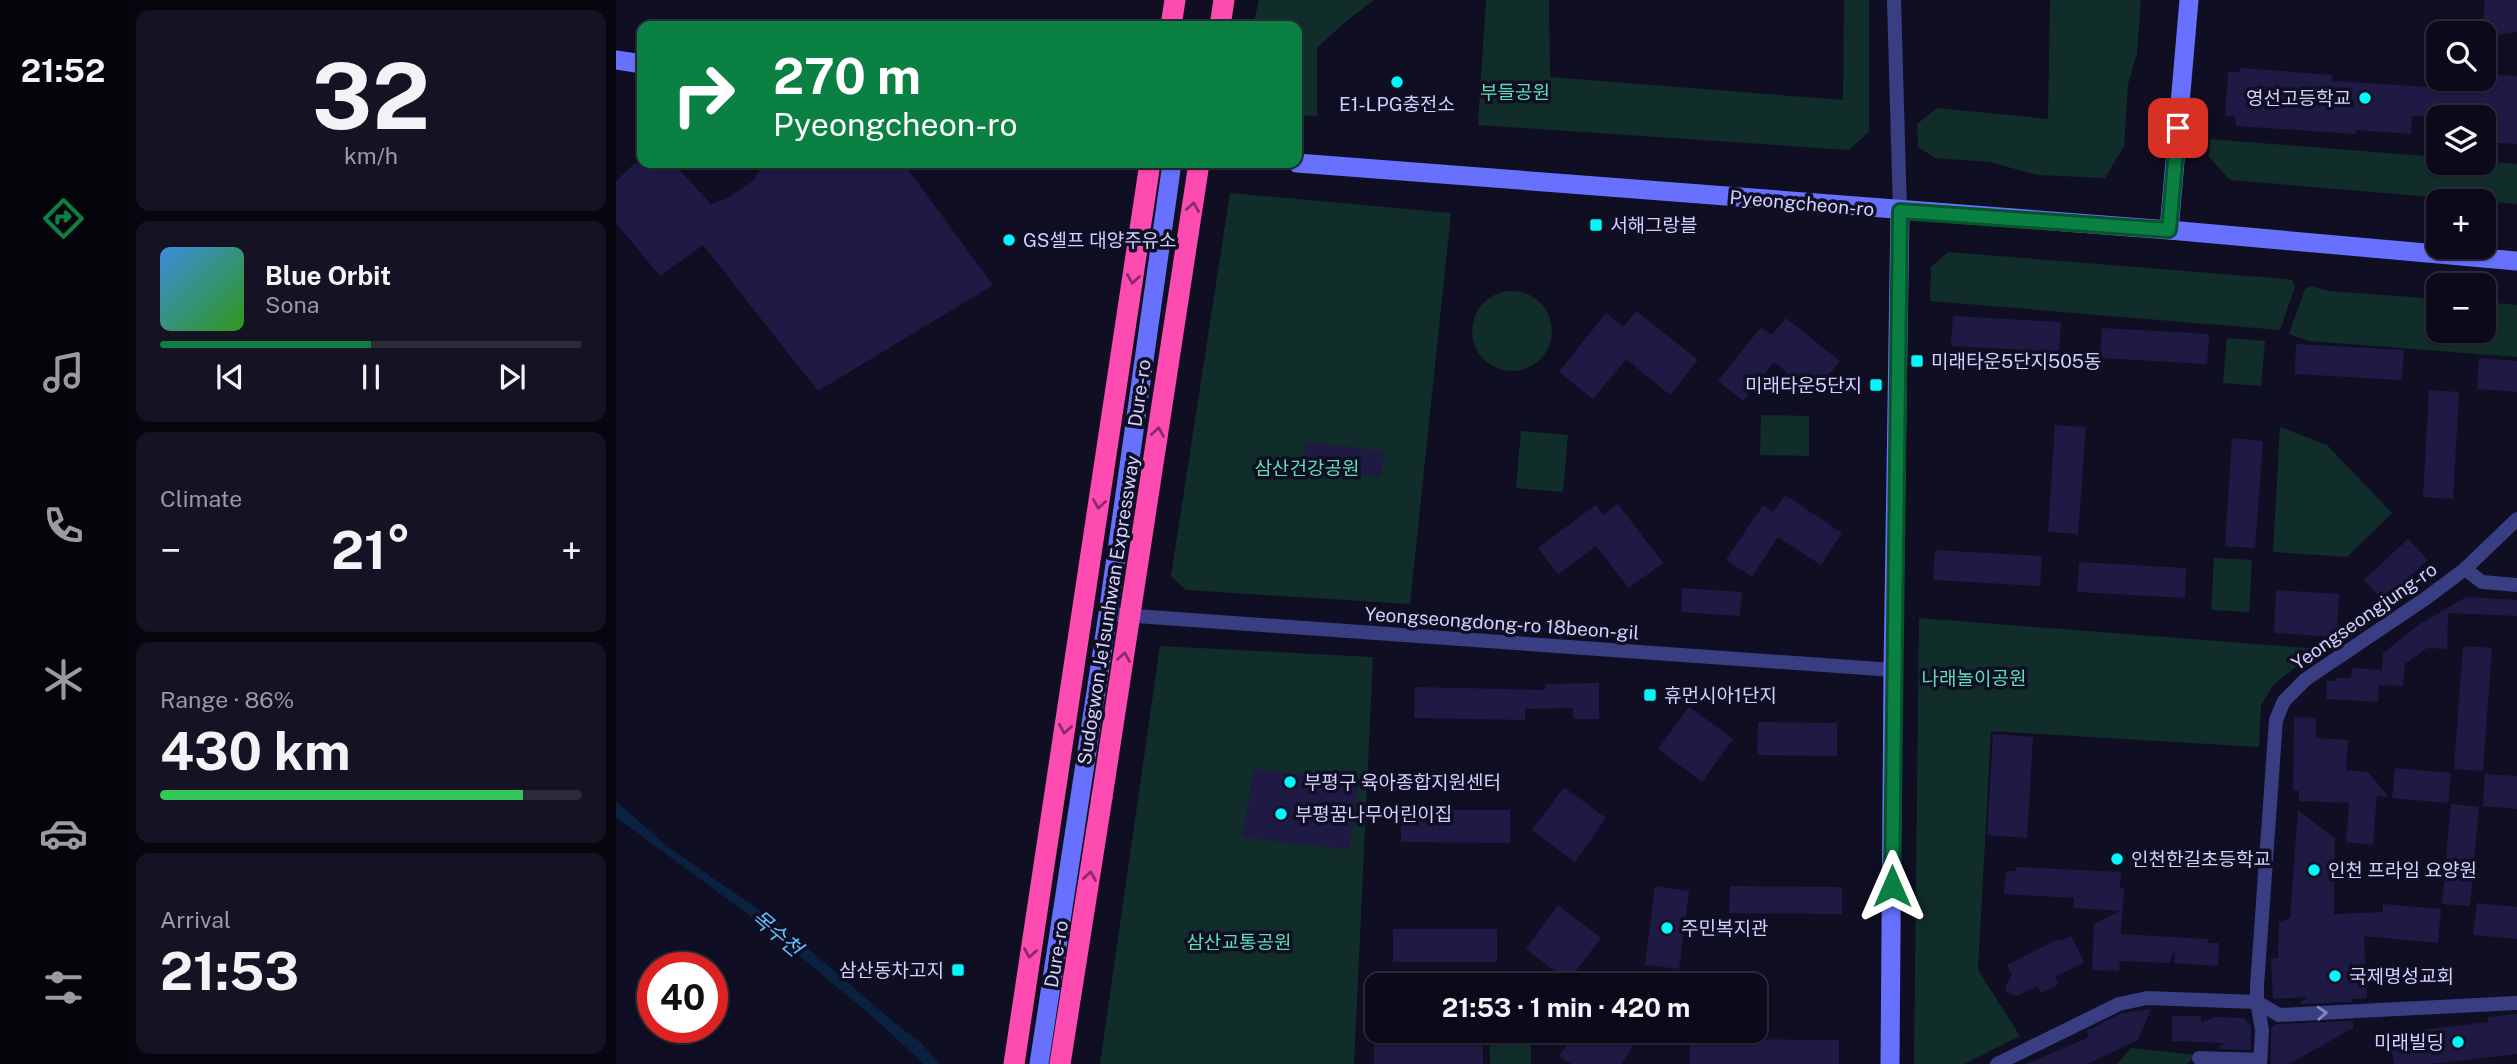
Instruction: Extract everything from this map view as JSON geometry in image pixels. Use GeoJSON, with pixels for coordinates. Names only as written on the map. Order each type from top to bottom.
{"type":"FeatureCollection","features":[{"type":"Feature","properties":{"kind":"highway"},"geometry":{"type":"LineString","coordinates":[[1172,21],[1175,0]]}},
{"type":"Feature","properties":{"kind":"highway"},"geometry":{"type":"LineString","coordinates":[[1221,21],[1224,0]]}},
{"type":"Feature","properties":{"kind":"highway","name":"Sudogwon Je1sunhwan Expressway"},"geometry":{"type":"LineString","coordinates":[[1014,1064],[1149,168]]}},
{"type":"Feature","properties":{"kind":"highway","name":"Sudogwon Je1sunhwan Expressway"},"geometry":{"type":"LineString","coordinates":[[1060,1064],[1198,168]]}},
{"type":"Feature","properties":{"kind":"street"},"geometry":{"type":"LineString","coordinates":[[1890,1064],[1900,211],[1894,0]]}},
{"type":"Feature","properties":{"kind":"street"},"geometry":{"type":"LineString","coordinates":[[2169,230],[2189,0]]}},
{"type":"Feature","properties":{"kind":"street"},"geometry":{"type":"LineString","coordinates":[[616,60],[637,63]]}},
{"type":"Feature","properties":{"kind":"street","name":"Pyeongcheon-ro"},"geometry":{"type":"LineString","coordinates":[[1302,163],[2169,230],[2517,261]]}},
{"type":"Feature","properties":{"kind":"street","name":"Dure-ro"},"geometry":{"type":"LineString","coordinates":[[1039,1064],[1108,614],[1170,168]]}},
{"type":"Feature","properties":{"kind":"street","name":"Yeongseongjung-ro"},"geometry":{"type":"LineString","coordinates":[[2199,1058],[2260,1062],[2262,1030],[2257,1002],[2276,720],[2284,701],[2305,679],[2465,569],[2517,519]]}},
{"type":"Feature","properties":{"kind":"street"},"geometry":{"type":"LineString","coordinates":[[2465,569],[2482,582],[2517,585]]}},
{"type":"Feature","properties":{"kind":"street","name":"Yeongseongdong-ro 18beon-gil"},"geometry":{"type":"LineString","coordinates":[[1108,614],[1893,670]]}},
{"type":"Feature","properties":{"kind":"street"},"geometry":{"type":"LineString","coordinates":[[1997,1064],[2119,1004],[2147,998],[2257,1002],[2280,1015],[2517,1003]]}},
{"type":"Feature","properties":{"kind":"green space"},"geometry":{"type":"Polygon","coordinates":[[[1259,0],[1374,0],[1317,48],[1317,116],[1302,115],[1302,21],[1254,21],[1259,0]]]}},
{"type":"Feature","properties":{"kind":"green space","name":"부들공원"},"geometry":{"type":"Polygon","coordinates":[[[1486,0],[1549,0],[1550,77],[1843,100],[1844,0],[1869,0],[1869,132],[1849,150],[1478,125],[1486,0]]]}},
{"type":"Feature","properties":{"kind":"green space"},"geometry":{"type":"Polygon","coordinates":[[[2050,0],[2141,0],[2137,54],[2128,84],[2124,146],[2105,178],[2037,175],[1990,162],[1935,158],[1918,147],[1917,124],[1937,108],[2048,119],[2050,0]]]}},
{"type":"Feature","properties":{"kind":"green space"},"geometry":{"type":"Polygon","coordinates":[[[2210,139],[2426,156],[2426,175],[2496,175],[2496,162],[2517,164],[2517,204],[2496,202],[2496,189],[2426,189],[2426,196],[2230,180],[2209,157],[2210,139]]]}},
{"type":"Feature","properties":{"kind":"green space","name":"삼산건강공원"},"geometry":{"type":"Polygon","coordinates":[[[1230,193],[1451,213],[1410,604],[1186,590],[1171,576],[1230,193]]]}},
{"type":"Feature","properties":{"kind":"green space"},"geometry":{"type":"Polygon","coordinates":[[[1948,252],[2286,279],[2292,280],[2295,287],[2280,330],[1930,301],[1931,267],[1948,252]]]}},
{"type":"Feature","properties":{"kind":"green space"},"geometry":{"type":"Polygon","coordinates":[[[2312,286],[2329,291],[2426,298],[2426,343],[2496,343],[2496,303],[2517,305],[2517,357],[2308,341],[2289,334],[2305,289],[2312,286]]]}},
{"type":"Feature","properties":{"kind":"green space"},"geometry":{"type":"Polygon","coordinates":[[[1504,291],[1520,291],[1541,302],[1552,323],[1552,339],[1541,360],[1520,371],[1504,371],[1490,365],[1478,353],[1472,339],[1472,323],[1478,309],[1490,297],[1504,291]]]}},
{"type":"Feature","properties":{"kind":"green space"},"geometry":{"type":"Polygon","coordinates":[[[2227,338],[2265,341],[2261,386],[2223,383],[2227,338]]]}},
{"type":"Feature","properties":{"kind":"green space"},"geometry":{"type":"Polygon","coordinates":[[[1761,415],[1809,416],[1809,456],[1760,455],[1761,415]]]}},
{"type":"Feature","properties":{"kind":"green space"},"geometry":{"type":"Polygon","coordinates":[[[2280,427],[2327,445],[2392,513],[2347,557],[2273,552],[2280,427]]]}},
{"type":"Feature","properties":{"kind":"green space"},"geometry":{"type":"Polygon","coordinates":[[[1521,431],[1568,435],[1563,492],[1516,488],[1521,431]]]}},
{"type":"Feature","properties":{"kind":"green space"},"geometry":{"type":"Polygon","coordinates":[[[2214,558],[2252,560],[2249,612],[2211,610],[2214,558]]]}},
{"type":"Feature","properties":{"kind":"green space","name":"나래놀이공원"},"geometry":{"type":"Polygon","coordinates":[[[1919,618],[2319,649],[2274,684],[2261,705],[2259,747],[1991,731],[1978,970],[2020,1036],[1964,1064],[1914,1064],[1919,618]]]}},
{"type":"Feature","properties":{"kind":"green space","name":"삼산교통공원"},"geometry":{"type":"Polygon","coordinates":[[[1160,646],[1373,657],[1354,1064],[1100,1064],[1160,646]]]}},
{"type":"Feature","properties":{"kind":"green space"},"geometry":{"type":"Polygon","coordinates":[[[1489,1043],[1531,1043],[1531,1064],[1490,1064],[1489,1043]]]}},
{"type":"Feature","properties":{"kind":"green space"},"geometry":{"type":"Polygon","coordinates":[[[2131,1048],[2196,1055],[2187,1064],[2117,1064],[2131,1048]]]}},
{"type":"Feature","properties":{"kind":"water","name":"목수천"},"geometry":{"type":"Polygon","coordinates":[[[616,801],[668,847],[777,922],[920,1042],[940,1064],[924,1064],[872,1016],[761,924],[616,817],[616,801]]]}},
{"type":"Feature","properties":{"kind":"building"},"geometry":{"type":"Polygon","coordinates":[[[2485,0],[2517,0],[2517,32],[2496,35],[2496,21],[2483,21],[2485,0]]]}},
{"type":"Feature","properties":{"kind":"building"},"geometry":{"type":"Polygon","coordinates":[[[2240,68],[2333,75],[2332,81],[2426,87],[2426,91],[2496,91],[2496,75],[2517,76],[2517,144],[2496,143],[2496,105],[2426,105],[2426,116],[2412,116],[2411,134],[2356,130],[2355,134],[2236,126],[2235,117],[2225,116],[2228,72],[2240,72],[2240,68]]]}},
{"type":"Feature","properties":{"kind":"building"},"geometry":{"type":"Polygon","coordinates":[[[635,163],[637,168],[678,168],[711,204],[742,189],[754,180],[761,168],[907,168],[993,285],[818,391],[703,245],[660,276],[616,223],[616,181],[635,163]]]}},
{"type":"Feature","properties":{"kind":"building"},"geometry":{"type":"Polygon","coordinates":[[[1636,311],[1698,360],[1670,395],[1626,359],[1593,399],[1559,372],[1606,313],[1623,327],[1636,311]]]}},
{"type":"Feature","properties":{"kind":"building"},"geometry":{"type":"Polygon","coordinates":[[[1953,316],[2061,322],[2059,352],[1951,346],[1953,316]]]}},
{"type":"Feature","properties":{"kind":"building"},"geometry":{"type":"Polygon","coordinates":[[[1786,318],[1840,361],[1813,394],[1774,362],[1743,401],[1718,381],[1761,327],[1772,335],[1786,318]]]}},
{"type":"Feature","properties":{"kind":"building"},"geometry":{"type":"Polygon","coordinates":[[[2102,328],[2209,334],[2207,364],[2100,358],[2102,328]]]}},
{"type":"Feature","properties":{"kind":"building"},"geometry":{"type":"Polygon","coordinates":[[[2296,344],[2404,350],[2402,380],[2295,374],[2296,344]]]}},
{"type":"Feature","properties":{"kind":"building"},"geometry":{"type":"Polygon","coordinates":[[[2479,358],[2517,361],[2517,392],[2477,389],[2479,358]]]}},
{"type":"Feature","properties":{"kind":"building"},"geometry":{"type":"Polygon","coordinates":[[[2429,390],[2459,392],[2453,499],[2423,497],[2429,390]]]}},
{"type":"Feature","properties":{"kind":"building"},"geometry":{"type":"Polygon","coordinates":[[[2055,425],[2086,427],[2078,534],[2048,532],[2055,425]]]}},
{"type":"Feature","properties":{"kind":"building"},"geometry":{"type":"Polygon","coordinates":[[[2232,438],[2263,441],[2255,548],[2225,546],[2232,438]]]}},
{"type":"Feature","properties":{"kind":"building"},"geometry":{"type":"Polygon","coordinates":[[[1306,442],[1384,451],[1381,477],[1303,468],[1306,442]]]}},
{"type":"Feature","properties":{"kind":"building"},"geometry":{"type":"Polygon","coordinates":[[[1785,495],[1842,533],[1821,565],[1778,537],[1752,577],[1726,560],[1763,505],[1773,512],[1785,495]]]}},
{"type":"Feature","properties":{"kind":"building"},"geometry":{"type":"Polygon","coordinates":[[[1618,504],[1663,563],[1629,588],[1596,546],[1558,574],[1538,548],[1596,505],[1603,515],[1618,504]]]}},
{"type":"Feature","properties":{"kind":"building"},"geometry":{"type":"Polygon","coordinates":[[[2408,539],[2428,560],[2384,601],[2364,580],[2408,539]]]}},
{"type":"Feature","properties":{"kind":"building"},"geometry":{"type":"Polygon","coordinates":[[[1935,550],[2042,556],[2040,586],[1933,580],[1935,550]]]}},
{"type":"Feature","properties":{"kind":"building"},"geometry":{"type":"Polygon","coordinates":[[[2079,562],[2186,568],[2185,598],[2077,592],[2079,562]]]}},
{"type":"Feature","properties":{"kind":"building"},"geometry":{"type":"Polygon","coordinates":[[[1682,588],[1742,592],[1740,616],[1681,612],[1682,588]]]}},
{"type":"Feature","properties":{"kind":"building"},"geometry":{"type":"Polygon","coordinates":[[[2276,590],[2339,594],[2336,637],[2274,633],[2276,590]]]}},
{"type":"Feature","properties":{"kind":"building"},"geometry":{"type":"Polygon","coordinates":[[[2466,597],[2517,600],[2517,616],[2448,613],[2447,649],[2427,648],[2405,664],[2403,686],[2379,685],[2378,702],[2326,699],[2327,681],[2351,678],[2352,668],[2382,670],[2383,653],[2420,624],[2466,597]]]}},
{"type":"Feature","properties":{"kind":"building"},"geometry":{"type":"Polygon","coordinates":[[[2463,646],[2492,648],[2483,771],[2454,769],[2463,646]]]}},
{"type":"Feature","properties":{"kind":"building"},"geometry":{"type":"Polygon","coordinates":[[[1599,683],[1599,719],[1573,719],[1573,708],[1525,709],[1525,720],[1414,718],[1415,687],[1545,690],[1545,684],[1599,683]]]}},
{"type":"Feature","properties":{"kind":"building"},"geometry":{"type":"Polygon","coordinates":[[[1689,707],[1733,739],[1702,782],[1658,749],[1689,707]]]}},
{"type":"Feature","properties":{"kind":"building"},"geometry":{"type":"Polygon","coordinates":[[[2294,717],[2316,718],[2316,738],[2348,740],[2346,770],[2368,772],[2389,797],[2377,796],[2373,845],[2346,842],[2349,803],[2299,801],[2299,791],[2293,791],[2294,717]]]}},
{"type":"Feature","properties":{"kind":"building"},"geometry":{"type":"Polygon","coordinates":[[[1758,722],[1837,723],[1837,756],[1757,755],[1758,722]]]}},
{"type":"Feature","properties":{"kind":"building"},"geometry":{"type":"Polygon","coordinates":[[[1993,734],[2033,737],[2027,838],[1987,835],[1993,734]]]}},
{"type":"Feature","properties":{"kind":"building"},"geometry":{"type":"Polygon","coordinates":[[[2395,768],[2451,773],[2448,803],[2392,798],[2395,768]]]}},
{"type":"Feature","properties":{"kind":"building"},"geometry":{"type":"Polygon","coordinates":[[[1254,769],[1359,781],[1349,850],[1242,837],[1254,769]]]}},
{"type":"Feature","properties":{"kind":"building"},"geometry":{"type":"Polygon","coordinates":[[[2485,774],[2517,776],[2517,809],[2483,806],[2485,774]]]}},
{"type":"Feature","properties":{"kind":"building"},"geometry":{"type":"Polygon","coordinates":[[[1564,787],[1606,818],[1575,862],[1532,830],[1564,787]]]}},
{"type":"Feature","properties":{"kind":"building"},"geometry":{"type":"Polygon","coordinates":[[[2451,804],[2479,807],[2470,906],[2442,904],[2451,804]]]}},
{"type":"Feature","properties":{"kind":"building"},"geometry":{"type":"Polygon","coordinates":[[[1401,810],[1510,810],[1510,843],[1401,842],[1401,810]]]}},
{"type":"Feature","properties":{"kind":"building"},"geometry":{"type":"Polygon","coordinates":[[[2298,810],[2335,838],[2334,914],[2383,912],[2383,904],[2441,909],[2438,943],[2364,936],[2367,998],[2352,999],[2352,1002],[2299,1004],[2307,997],[2273,999],[2271,959],[2278,958],[2279,922],[2290,918],[2298,810]]]}},
{"type":"Feature","properties":{"kind":"building"},"geometry":{"type":"Polygon","coordinates":[[[2016,867],[2121,872],[2120,888],[2124,888],[2121,934],[2208,939],[2208,943],[2219,943],[2218,966],[2174,963],[2175,949],[2169,963],[2120,961],[2119,971],[2092,970],[2094,924],[2120,911],[2073,908],[2074,898],[2004,894],[2006,871],[2016,871],[2016,867]]]}},
{"type":"Feature","properties":{"kind":"building","name":"주민복지관"},"geometry":{"type":"Polygon","coordinates":[[[1655,886],[1689,891],[1679,969],[1645,965],[1655,886]]]}},
{"type":"Feature","properties":{"kind":"building"},"geometry":{"type":"Polygon","coordinates":[[[1730,886],[1842,887],[1842,914],[1729,913],[1730,886]]]}},
{"type":"Feature","properties":{"kind":"building"},"geometry":{"type":"Polygon","coordinates":[[[2477,903],[2517,907],[2517,939],[2473,935],[2477,903]]]}},
{"type":"Feature","properties":{"kind":"building"},"geometry":{"type":"Polygon","coordinates":[[[1558,905],[1601,938],[1574,973],[1558,973],[1526,949],[1558,905]]]}},
{"type":"Feature","properties":{"kind":"building"},"geometry":{"type":"Polygon","coordinates":[[[1393,929],[1497,929],[1497,962],[1393,962],[1393,929]]]}},
{"type":"Feature","properties":{"kind":"building"},"geometry":{"type":"Polygon","coordinates":[[[2071,936],[2084,962],[2055,977],[2059,984],[2041,993],[2037,986],[2017,996],[2010,995],[2006,985],[2012,975],[2007,965],[2058,939],[2060,941],[2071,936]]]}},
{"type":"Feature","properties":{"kind":"building"},"geometry":{"type":"Polygon","coordinates":[[[2151,1009],[2138,1040],[2087,1064],[2026,1064],[2089,1037],[2086,1031],[2122,1013],[2151,1009]]]}},
{"type":"Feature","properties":{"kind":"building"},"geometry":{"type":"Polygon","coordinates":[[[2517,1014],[2517,1054],[2430,1064],[2394,1064],[2389,1034],[2488,1022],[2488,1017],[2517,1014]]]}},
{"type":"Feature","properties":{"kind":"building"},"geometry":{"type":"Polygon","coordinates":[[[2172,1016],[2201,1016],[2201,1022],[2216,1017],[2244,1018],[2251,1026],[2251,1050],[2217,1049],[2225,1043],[2172,1041],[2172,1016]]]}},
{"type":"Feature","properties":{"kind":"building"},"geometry":{"type":"Polygon","coordinates":[[[2353,1021],[2353,1028],[2289,1064],[2271,1064],[2271,1028],[2276,1024],[2353,1021]]]}},
{"type":"Feature","properties":{"kind":"building"},"geometry":{"type":"Polygon","coordinates":[[[1839,1040],[1839,1064],[1690,1064],[1690,1043],[1839,1040]]]}},
{"type":"Feature","properties":{"kind":"building"},"geometry":{"type":"Polygon","coordinates":[[[1374,1043],[1483,1043],[1483,1064],[1374,1064],[1374,1043]]]}},
{"type":"Feature","properties":{"kind":"building"},"geometry":{"type":"Polygon","coordinates":[[[1568,1043],[1629,1043],[1633,1046],[1621,1064],[1571,1064],[1559,1056],[1568,1043]]]}},
{"type":"Feature","properties":{"kind":"place","name":"E1-LPG충전소"},"geometry":{"type":"Point","coordinates":[1397,82]}},
{"type":"Feature","properties":{"kind":"place","name":"영선고등학교"},"geometry":{"type":"Point","coordinates":[2365,98]}},
{"type":"Feature","properties":{"kind":"place","name":"서해그랑블"},"geometry":{"type":"Point","coordinates":[1596,225]}},
{"type":"Feature","properties":{"kind":"place","name":"GS셀프 대양주유소"},"geometry":{"type":"Point","coordinates":[1009,240]}},
{"type":"Feature","properties":{"kind":"place","name":"미래타운5단지505동"},"geometry":{"type":"Point","coordinates":[1917,361]}},
{"type":"Feature","properties":{"kind":"place","name":"미래타운5단지"},"geometry":{"type":"Point","coordinates":[1876,385]}},
{"type":"Feature","properties":{"kind":"place","name":"휴먼시아1단지"},"geometry":{"type":"Point","coordinates":[1650,695]}},
{"type":"Feature","properties":{"kind":"place","name":"부평구 육아종합지원센터"},"geometry":{"type":"Point","coordinates":[1290,782]}},
{"type":"Feature","properties":{"kind":"place","name":"부평꿈나무어린이집"},"geometry":{"type":"Point","coordinates":[1281,814]}},
{"type":"Feature","properties":{"kind":"place","name":"인천한길초등학교"},"geometry":{"type":"Point","coordinates":[2117,859]}},
{"type":"Feature","properties":{"kind":"place","name":"인천 프라임 요양원"},"geometry":{"type":"Point","coordinates":[2314,870]}},
{"type":"Feature","properties":{"kind":"place","name":"주민복지관"},"geometry":{"type":"Point","coordinates":[1667,928]}},
{"type":"Feature","properties":{"kind":"place","name":"삼산동차고지"},"geometry":{"type":"Point","coordinates":[958,970]}},
{"type":"Feature","properties":{"kind":"place","name":"국제명성교회"},"geometry":{"type":"Point","coordinates":[2335,976]}},
{"type":"Feature","properties":{"kind":"place","name":"미래빌딩"},"geometry":{"type":"Point","coordinates":[2458,1042]}},
{"type":"Feature","properties":{"kind":"route"},"geometry":{"type":"LineString","coordinates":[[1892,886],[1900,211],[2169,230],[2178,128]]}}]}
